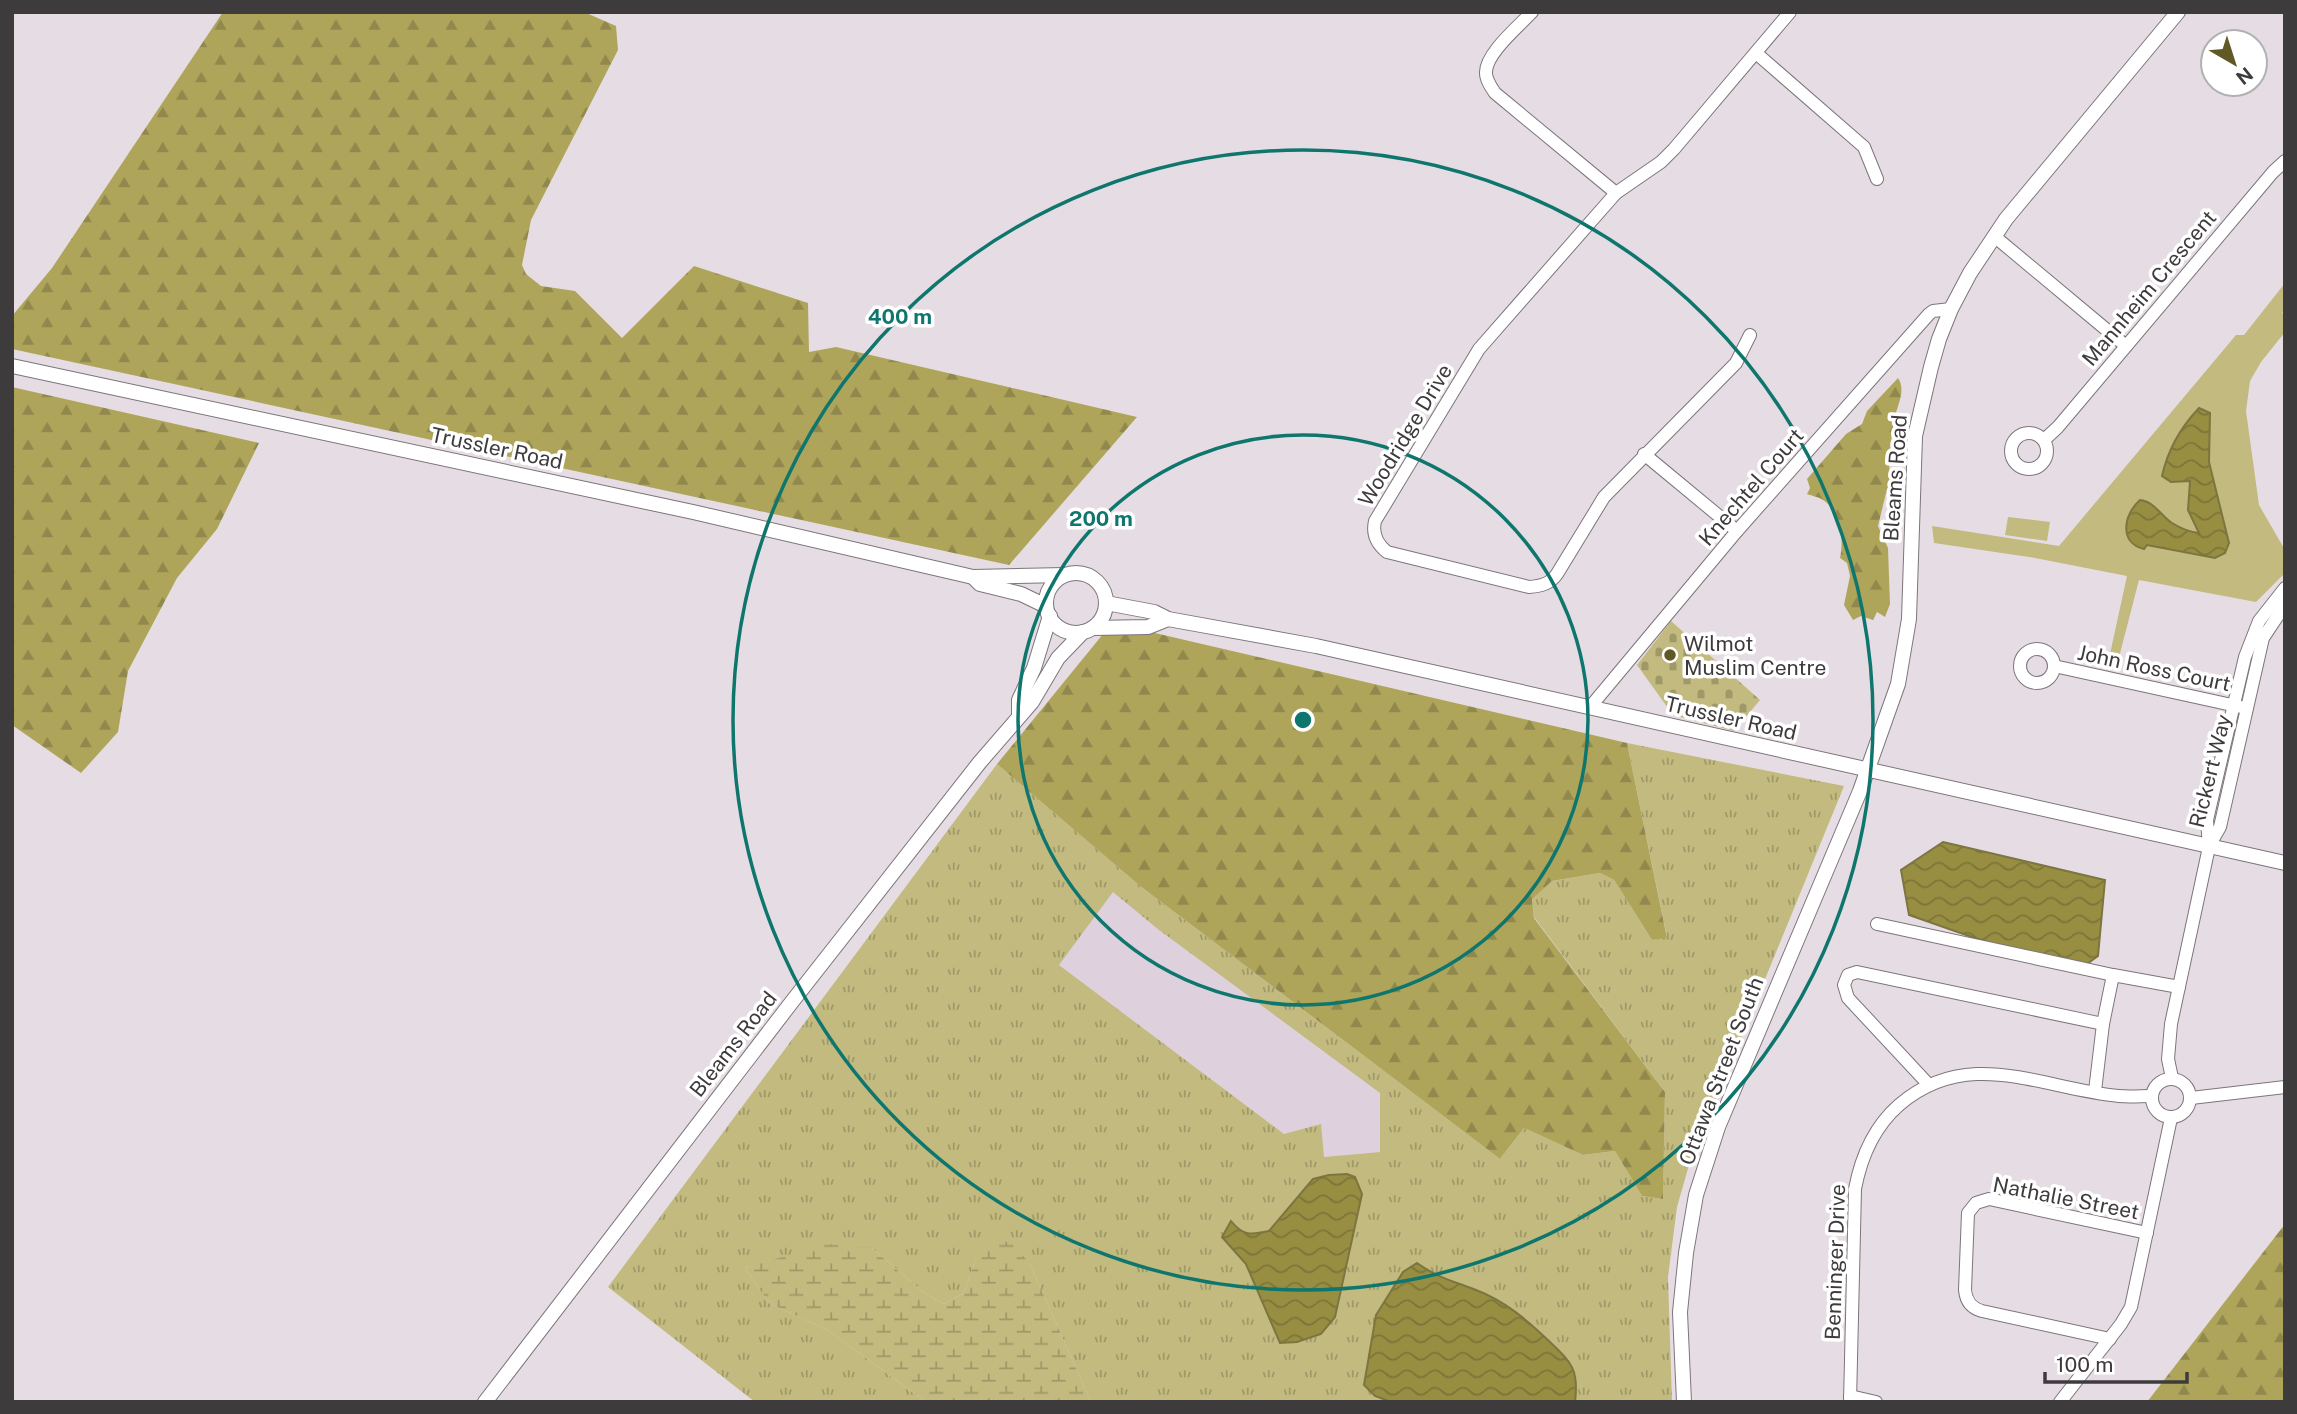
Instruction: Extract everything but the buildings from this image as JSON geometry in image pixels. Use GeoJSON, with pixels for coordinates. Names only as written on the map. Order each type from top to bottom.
{"type":"FeatureCollection","features":[{"type":"Feature","properties":{"kind":"main road","name":"Bleams Road"},"geometry":{"type":"LineString","coordinates":[[1867,771],[1893,702],[1902,666],[1910,594],[1915,436],[1930,367],[1951,309],[1994,236],[2178,12]]}},
{"type":"Feature","properties":{"kind":"main road","name":"Trussler Road"},"geometry":{"type":"LineString","coordinates":[[12,366],[693,512],[973,577],[1065,575]]}},
{"type":"Feature","properties":{"kind":"main road"},"geometry":{"type":"LineString","coordinates":[[1084,573],[1093,578],[1105,593],[1106,603],[1105,612],[1088,630],[1064,630],[1048,611],[1050,588],[1056,580],[1065,575],[1084,573]]}},
{"type":"Feature","properties":{"kind":"main road","name":"Trussler Road"},"geometry":{"type":"LineString","coordinates":[[973,577],[980,584],[1021,594],[1048,611]]}},
{"type":"Feature","properties":{"kind":"main road","name":"Trussler Road"},"geometry":{"type":"LineString","coordinates":[[1106,603],[1154,612],[1168,619],[1316,646],[1591,706],[1867,771],[2285,863]]}},
{"type":"Feature","properties":{"kind":"main road","name":"Bleams Road"},"geometry":{"type":"LineString","coordinates":[[1019,715],[1019,700],[1034,668],[1048,611]]}},
{"type":"Feature","properties":{"kind":"main road","name":"Trussler Road"},"geometry":{"type":"LineString","coordinates":[[1088,630],[1148,627],[1168,619]]}},
{"type":"Feature","properties":{"kind":"main road","name":"Bleams Road"},"geometry":{"type":"LineString","coordinates":[[485,1402],[791,1003],[1032,702],[1058,659],[1088,630]]}},
{"type":"Feature","properties":{"kind":"main road","name":"Ottawa Street South"},"geometry":{"type":"LineString","coordinates":[[1684,1402],[1680,1312],[1696,1195],[1718,1127],[1867,771]]}},
{"type":"Feature","properties":{"kind":"street"},"geometry":{"type":"LineString","coordinates":[[1532,12],[1491,56],[1485,74],[1488,82],[1495,93],[1616,193]]}},
{"type":"Feature","properties":{"kind":"street","name":"Woodridge Drive"},"geometry":{"type":"LineString","coordinates":[[1750,335],[1736,363],[1604,497],[1555,578],[1542,586],[1529,587],[1387,552],[1378,543],[1374,535],[1376,521],[1479,349],[1616,193],[1661,162],[1790,12]]}},
{"type":"Feature","properties":{"kind":"street"},"geometry":{"type":"LineString","coordinates":[[1756,53],[1864,147],[1877,178]]}},
{"type":"Feature","properties":{"kind":"street","name":"Mannheim Crescent"},"geometry":{"type":"LineString","coordinates":[[2043,440],[2050,436],[2285,161]]}},
{"type":"Feature","properties":{"kind":"street"},"geometry":{"type":"LineString","coordinates":[[1994,236],[2126,346]]}},
{"type":"Feature","properties":{"kind":"street","name":"Knechtel Court"},"geometry":{"type":"LineString","coordinates":[[1591,706],[1737,531],[1929,314],[1951,309]]}},
{"type":"Feature","properties":{"kind":"street"},"geometry":{"type":"LineString","coordinates":[[1644,454],[1737,531]]}},
{"type":"Feature","properties":{"kind":"street","name":"Rickert Way"},"geometry":{"type":"LineString","coordinates":[[2172,1078],[2168,1041],[2209,846],[2220,827],[2254,630],[2285,588]]}},
{"type":"Feature","properties":{"kind":"street","name":"Rickert Way"},"geometry":{"type":"LineString","coordinates":[[2240,706],[2263,638],[2285,605]]}},
{"type":"Feature","properties":{"kind":"street","name":"John Ross Court"},"geometry":{"type":"LineString","coordinates":[[2054,666],[2240,706]]}},
{"type":"Feature","properties":{"kind":"street"},"geometry":{"type":"LineString","coordinates":[[1877,924],[2179,987]]}},
{"type":"Feature","properties":{"kind":"street"},"geometry":{"type":"LineString","coordinates":[[1929,1085],[1848,998],[1844,985],[1848,975],[1857,972],[2103,1024]]}},
{"type":"Feature","properties":{"kind":"street"},"geometry":{"type":"LineString","coordinates":[[2095,1091],[2103,1024],[2113,975]]}},
{"type":"Feature","properties":{"kind":"street","name":"Benninger Drive"},"geometry":{"type":"LineString","coordinates":[[1850,1399],[1855,1200],[1860,1166],[1874,1135],[1888,1116],[1929,1085],[1956,1076],[1992,1073],[2120,1096],[2151,1096]]}},
{"type":"Feature","properties":{"kind":"street"},"geometry":{"type":"LineString","coordinates":[[2172,1078],[2185,1084],[2191,1098],[2185,1112],[2171,1118],[2156,1111],[2151,1096],[2158,1084],[2172,1078]]}},
{"type":"Feature","properties":{"kind":"street"},"geometry":{"type":"LineString","coordinates":[[2191,1098],[2285,1087]]}},
{"type":"Feature","properties":{"kind":"street","name":"Nathalie Street"},"geometry":{"type":"LineString","coordinates":[[2060,1402],[2125,1319],[2130,1307],[2171,1118]]}},
{"type":"Feature","properties":{"kind":"street","name":"Nathalie Street"},"geometry":{"type":"LineString","coordinates":[[2110,1339],[1982,1311],[1972,1306],[1965,1290],[1968,1213],[1976,1203],[1989,1199],[2147,1233]]}},
{"type":"Feature","properties":{"kind":"street"},"geometry":{"type":"LineString","coordinates":[[1850,1399],[1876,1402]]}},
{"type":"Feature","properties":{"kind":"shaded area"},"geometry":{"type":"Polygon","coordinates":[[[1113,891],[1159,930],[1380,1093],[1380,1152],[1324,1157],[1284,1134],[1059,965],[1113,891]]]}},
{"type":"Feature","properties":{"kind":"green space"},"geometry":{"type":"Polygon","coordinates":[[[223,12],[584,12],[616,26],[618,50],[531,220],[522,265],[526,274],[541,286],[575,291],[622,338],[694,266],[808,303],[809,352],[836,347],[1137,417],[1009,565],[12,349],[12,316],[52,268],[223,12]]]}},
{"type":"Feature","properties":{"kind":"green space"},"geometry":{"type":"Polygon","coordinates":[[[2285,283],[2285,309],[2282,313],[2285,315],[2285,332],[2250,381],[2246,411],[2259,505],[2285,550],[2285,573],[2256,602],[2139,580],[2117,665],[2108,663],[2127,576],[2035,558],[1934,543],[1932,526],[2059,546],[2236,335],[2244,335],[2285,283]]]}},
{"type":"Feature","properties":{"kind":"green space"},"geometry":{"type":"Polygon","coordinates":[[[1898,378],[1901,394],[1890,453],[1892,484],[1887,489],[1878,526],[1888,548],[1890,604],[1885,617],[1877,612],[1873,620],[1861,616],[1853,620],[1844,605],[1850,576],[1847,563],[1840,558],[1840,526],[1829,505],[1807,494],[1810,488],[1807,479],[1846,434],[1862,424],[1867,411],[1898,378]]]}},
{"type":"Feature","properties":{"kind":"green space"},"geometry":{"type":"Polygon","coordinates":[[[12,387],[259,443],[217,529],[177,578],[128,671],[118,732],[81,773],[12,725],[12,387]]]}},
{"type":"Feature","properties":{"kind":"green space"},"geometry":{"type":"Polygon","coordinates":[[[2008,517],[2050,522],[2047,541],[2005,535],[2008,517]]]}},
{"type":"Feature","properties":{"kind":"green space"},"geometry":{"type":"Polygon","coordinates":[[[1671,621],[1760,700],[1734,731],[1673,715],[1637,665],[1671,621]]]}},
{"type":"Feature","properties":{"kind":"green space"},"geometry":{"type":"Polygon","coordinates":[[[1112,623],[1627,743],[1667,938],[1652,940],[1614,880],[1600,873],[1552,881],[1532,899],[1534,918],[1665,1092],[1663,1199],[1642,1196],[1615,1151],[1583,1155],[1524,1128],[1500,1159],[1140,886],[997,764],[1112,623]]]}},
{"type":"Feature","properties":{"kind":"green space"},"geometry":{"type":"Polygon","coordinates":[[[1627,743],[1844,786],[1689,1165],[1677,1207],[1668,1277],[1672,1402],[1575,1402],[1575,1374],[1569,1362],[1533,1326],[1497,1300],[1439,1276],[1417,1263],[1375,1396],[1391,1402],[1091,1402],[1030,1264],[976,1258],[964,1293],[944,1304],[924,1293],[872,1248],[786,1257],[745,1268],[769,1303],[829,1331],[926,1402],[755,1402],[608,1287],[997,764],[1140,886],[1500,1159],[1524,1128],[1583,1155],[1615,1151],[1642,1196],[1663,1199],[1665,1092],[1534,917],[1532,898],[1552,881],[1600,873],[1614,880],[1652,940],[1667,937],[1627,743]],[[1113,892],[1059,965],[1284,1134],[1321,1124],[1324,1157],[1380,1152],[1380,1093],[1159,930],[1113,892]],[[1347,1174],[1329,1175],[1269,1231],[1248,1235],[1238,1230],[1232,1221],[1222,1237],[1246,1264],[1280,1343],[1335,1317],[1362,1194],[1355,1177],[1347,1174]]]}},
{"type":"Feature","properties":{"kind":"green space"},"geometry":{"type":"Polygon","coordinates":[[[2285,1224],[2285,1402],[2147,1402],[2285,1224]]]}},
{"type":"Feature","properties":{"kind":"green space"},"geometry":{"type":"Polygon","coordinates":[[[998,1239],[1013,1244],[1030,1264],[1091,1402],[926,1402],[829,1331],[769,1303],[745,1268],[826,1244],[872,1248],[924,1293],[944,1304],[964,1293],[976,1258],[998,1239]]]}},
{"type":"Feature","properties":{"kind":"water"},"geometry":{"type":"Polygon","coordinates":[[[2199,408],[2210,413],[2209,462],[2229,543],[2225,553],[2215,558],[2147,545],[2144,549],[2136,546],[2130,541],[2126,528],[2130,513],[2140,500],[2153,506],[2175,525],[2199,533],[2188,510],[2190,481],[2171,482],[2162,476],[2176,439],[2199,408]]]}},
{"type":"Feature","properties":{"kind":"water"},"geometry":{"type":"Polygon","coordinates":[[[1943,842],[2105,880],[2098,956],[2087,964],[2026,956],[1909,915],[1901,870],[1943,842]]]}},
{"type":"Feature","properties":{"kind":"water"},"geometry":{"type":"Polygon","coordinates":[[[1347,1174],[1355,1177],[1362,1194],[1335,1317],[1321,1334],[1297,1342],[1280,1343],[1246,1264],[1222,1237],[1231,1221],[1248,1233],[1269,1231],[1313,1179],[1347,1174]]]}},
{"type":"Feature","properties":{"kind":"water"},"geometry":{"type":"Polygon","coordinates":[[[1417,1263],[1439,1276],[1497,1300],[1533,1326],[1569,1362],[1575,1374],[1575,1402],[1391,1402],[1375,1396],[1364,1385],[1376,1315],[1403,1272],[1417,1263]]]}},
{"type":"Feature","properties":{"kind":"place","name":"Wilmot Muslim Centre"},"geometry":{"type":"Point","coordinates":[1670,655]}}]}
